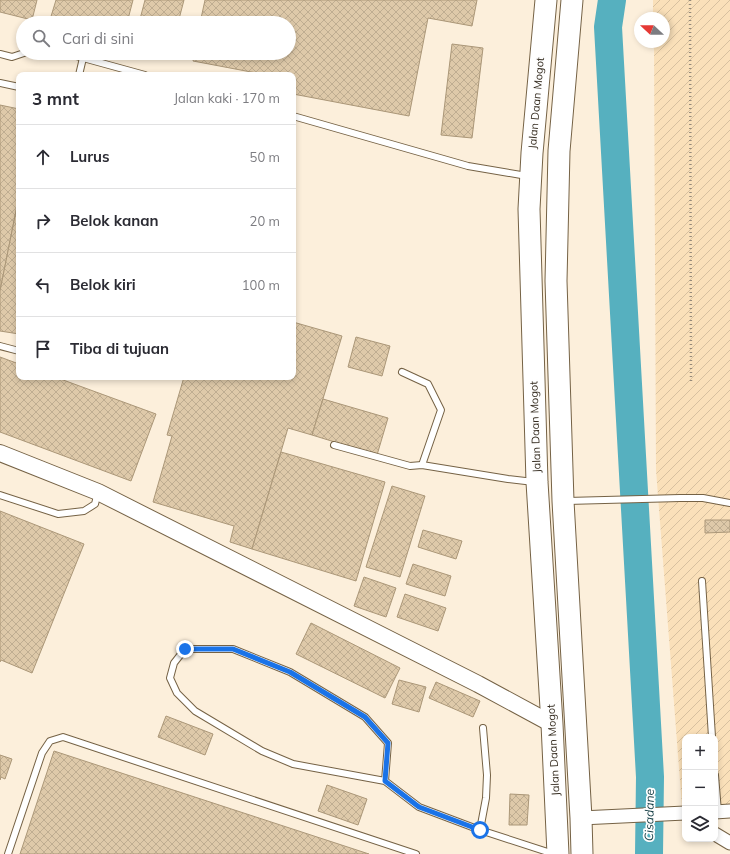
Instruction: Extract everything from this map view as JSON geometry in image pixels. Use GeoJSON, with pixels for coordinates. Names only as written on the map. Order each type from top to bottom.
{"type":"FeatureCollection","features":[{"type":"Feature","properties":{"kind":"highway","name":"Jalan Daan Mogot"},"geometry":{"type":"LineString","coordinates":[[546,0],[530,176],[529,209],[537,482],[552,724],[558,854]]}},
{"type":"Feature","properties":{"kind":"highway"},"geometry":{"type":"LineString","coordinates":[[572,0],[558,151],[556,281],[563,501],[582,818],[582,854]]}},
{"type":"Feature","properties":{"kind":"highway"},"geometry":{"type":"LineString","coordinates":[[530,176],[558,179]]}},
{"type":"Feature","properties":{"kind":"street"},"geometry":{"type":"LineString","coordinates":[[0,453],[98,492],[478,684],[552,724]]}},
{"type":"Feature","properties":{"kind":"street"},"geometry":{"type":"LineString","coordinates":[[582,818],[682,813]]}},
{"type":"Feature","properties":{"kind":"street"},"geometry":{"type":"LineString","coordinates":[[718,836],[730,843]]}},
{"type":"Feature","properties":{"kind":"lane"},"geometry":{"type":"LineString","coordinates":[[0,54],[12,57],[16,56]]}},
{"type":"Feature","properties":{"kind":"lane"},"geometry":{"type":"LineString","coordinates":[[80,72],[83,60]]}},
{"type":"Feature","properties":{"kind":"lane"},"geometry":{"type":"LineString","coordinates":[[90,60],[134,72]]}},
{"type":"Feature","properties":{"kind":"lane"},"geometry":{"type":"LineString","coordinates":[[0,83],[16,86]]}},
{"type":"Feature","properties":{"kind":"lane"},"geometry":{"type":"LineString","coordinates":[[296,117],[468,166],[530,176]]}},
{"type":"Feature","properties":{"kind":"lane"},"geometry":{"type":"LineString","coordinates":[[0,346],[16,350]]}},
{"type":"Feature","properties":{"kind":"lane"},"geometry":{"type":"LineString","coordinates":[[402,372],[428,384],[441,410],[422,465]]}},
{"type":"Feature","properties":{"kind":"lane"},"geometry":{"type":"LineString","coordinates":[[334,445],[410,466],[422,465],[508,479],[537,482]]}},
{"type":"Feature","properties":{"kind":"lane"},"geometry":{"type":"LineString","coordinates":[[0,495],[58,514],[84,511],[95,504],[98,492]]}},
{"type":"Feature","properties":{"kind":"lane"},"geometry":{"type":"LineString","coordinates":[[563,501],[596,499],[703,498],[730,503]]}},
{"type":"Feature","properties":{"kind":"lane"},"geometry":{"type":"LineString","coordinates":[[702,581],[712,734]]}},
{"type":"Feature","properties":{"kind":"lane"},"geometry":{"type":"LineString","coordinates":[[385,781],[388,743],[365,717],[290,672],[233,649],[185,649],[174,663],[170,678],[177,693],[196,711],[262,751],[293,764],[385,781],[419,807],[480,830],[554,854]]}},
{"type":"Feature","properties":{"kind":"lane"},"geometry":{"type":"LineString","coordinates":[[480,830],[486,798],[487,775],[483,728]]}},
{"type":"Feature","properties":{"kind":"lane"},"geometry":{"type":"LineString","coordinates":[[8,854],[42,752],[50,741],[63,738],[416,854]]}},
{"type":"Feature","properties":{"kind":"lane"},"geometry":{"type":"LineString","coordinates":[[718,792],[721,811]]}},
{"type":"Feature","properties":{"kind":"path"},"geometry":{"type":"LineString","coordinates":[[690,0],[691,380]]}},
{"type":"Feature","properties":{"kind":"shaded area"},"geometry":{"type":"Polygon","coordinates":[[[653,0],[730,0],[730,804],[718,805],[718,734],[682,734],[682,807],[656,470],[654,48],[670,48],[670,12],[653,12],[653,0]]]}},
{"type":"Feature","properties":{"kind":"building"},"geometry":{"type":"Polygon","coordinates":[[[0,0],[37,0],[33,16],[16,16],[0,12],[0,0]]]}},
{"type":"Feature","properties":{"kind":"building"},"geometry":{"type":"Polygon","coordinates":[[[56,0],[133,0],[129,16],[51,16],[56,0]]]}},
{"type":"Feature","properties":{"kind":"building"},"geometry":{"type":"Polygon","coordinates":[[[145,0],[184,0],[180,16],[141,16],[145,0]]]}},
{"type":"Feature","properties":{"kind":"building"},"geometry":{"type":"Polygon","coordinates":[[[205,0],[477,0],[472,26],[428,18],[409,116],[296,95],[296,72],[251,72],[193,61],[296,60],[296,16],[202,16],[205,0]]]}},
{"type":"Feature","properties":{"kind":"building"},"geometry":{"type":"Polygon","coordinates":[[[452,44],[483,48],[472,138],[441,135],[452,44]]]}},
{"type":"Feature","properties":{"kind":"building"},"geometry":{"type":"Polygon","coordinates":[[[0,105],[16,108],[16,211],[0,291],[0,105]]]}},
{"type":"Feature","properties":{"kind":"building"},"geometry":{"type":"Polygon","coordinates":[[[16,211],[16,334],[0,331],[0,291],[16,211]]]}},
{"type":"Feature","properties":{"kind":"building"},"geometry":{"type":"Polygon","coordinates":[[[296,323],[342,336],[312,435],[288,428],[252,549],[230,542],[234,526],[153,502],[172,436],[167,435],[183,380],[296,380],[296,323]]]}},
{"type":"Feature","properties":{"kind":"building"},"geometry":{"type":"Polygon","coordinates":[[[356,337],[390,346],[382,376],[348,367],[356,337]]]}},
{"type":"Feature","properties":{"kind":"building"},"geometry":{"type":"Polygon","coordinates":[[[0,357],[16,363],[16,380],[63,380],[156,414],[131,481],[0,432],[0,357]]]}},
{"type":"Feature","properties":{"kind":"building"},"geometry":{"type":"Polygon","coordinates":[[[323,399],[388,418],[377,455],[312,435],[323,399]]]}},
{"type":"Feature","properties":{"kind":"building"},"geometry":{"type":"Polygon","coordinates":[[[281,452],[385,482],[356,581],[252,549],[281,452]]]}},
{"type":"Feature","properties":{"kind":"building"},"geometry":{"type":"Polygon","coordinates":[[[392,486],[425,496],[400,577],[366,567],[392,486]]]}},
{"type":"Feature","properties":{"kind":"building"},"geometry":{"type":"Polygon","coordinates":[[[0,511],[84,544],[32,673],[1,660],[0,662],[0,511]]]}},
{"type":"Feature","properties":{"kind":"building"},"geometry":{"type":"Polygon","coordinates":[[[705,520],[730,520],[730,532],[705,533],[705,520]]]}},
{"type":"Feature","properties":{"kind":"building"},"geometry":{"type":"Polygon","coordinates":[[[423,530],[462,541],[456,559],[418,547],[423,530]]]}},
{"type":"Feature","properties":{"kind":"building"},"geometry":{"type":"Polygon","coordinates":[[[413,564],[451,576],[445,596],[406,584],[413,564]]]}},
{"type":"Feature","properties":{"kind":"building"},"geometry":{"type":"Polygon","coordinates":[[[364,577],[396,588],[386,617],[354,606],[364,577]]]}},
{"type":"Feature","properties":{"kind":"building"},"geometry":{"type":"Polygon","coordinates":[[[405,594],[446,608],[438,631],[397,617],[405,594]]]}},
{"type":"Feature","properties":{"kind":"building"},"geometry":{"type":"Polygon","coordinates":[[[311,623],[400,668],[385,698],[296,654],[311,623]]]}},
{"type":"Feature","properties":{"kind":"building"},"geometry":{"type":"Polygon","coordinates":[[[399,680],[426,687],[419,712],[392,704],[399,680]]]}},
{"type":"Feature","properties":{"kind":"building"},"geometry":{"type":"Polygon","coordinates":[[[436,682],[480,701],[473,717],[429,698],[436,682]]]}},
{"type":"Feature","properties":{"kind":"building"},"geometry":{"type":"Polygon","coordinates":[[[166,716],[213,734],[205,755],[158,737],[166,716]]]}},
{"type":"Feature","properties":{"kind":"building"},"geometry":{"type":"Polygon","coordinates":[[[54,751],[369,854],[20,854],[54,751]]]}},
{"type":"Feature","properties":{"kind":"building"},"geometry":{"type":"Polygon","coordinates":[[[0,755],[12,759],[5,779],[1,777],[0,780],[0,755]]]}},
{"type":"Feature","properties":{"kind":"building"},"geometry":{"type":"Polygon","coordinates":[[[327,785],[367,799],[358,825],[318,811],[327,785]]]}},
{"type":"Feature","properties":{"kind":"building"},"geometry":{"type":"Polygon","coordinates":[[[510,794],[529,795],[527,825],[509,825],[510,794]]]}},
{"type":"Feature","properties":{"kind":"waterway","name":"Cisadane"},"geometry":{"type":"LineString","coordinates":[[612,0],[608,27],[650,777],[649,854]]}},
{"type":"Feature","properties":{"kind":"route"},"geometry":{"type":"LineString","coordinates":[[185,649],[233,649],[290,672],[365,717],[388,743],[385,781],[419,807],[480,830]]}}]}
